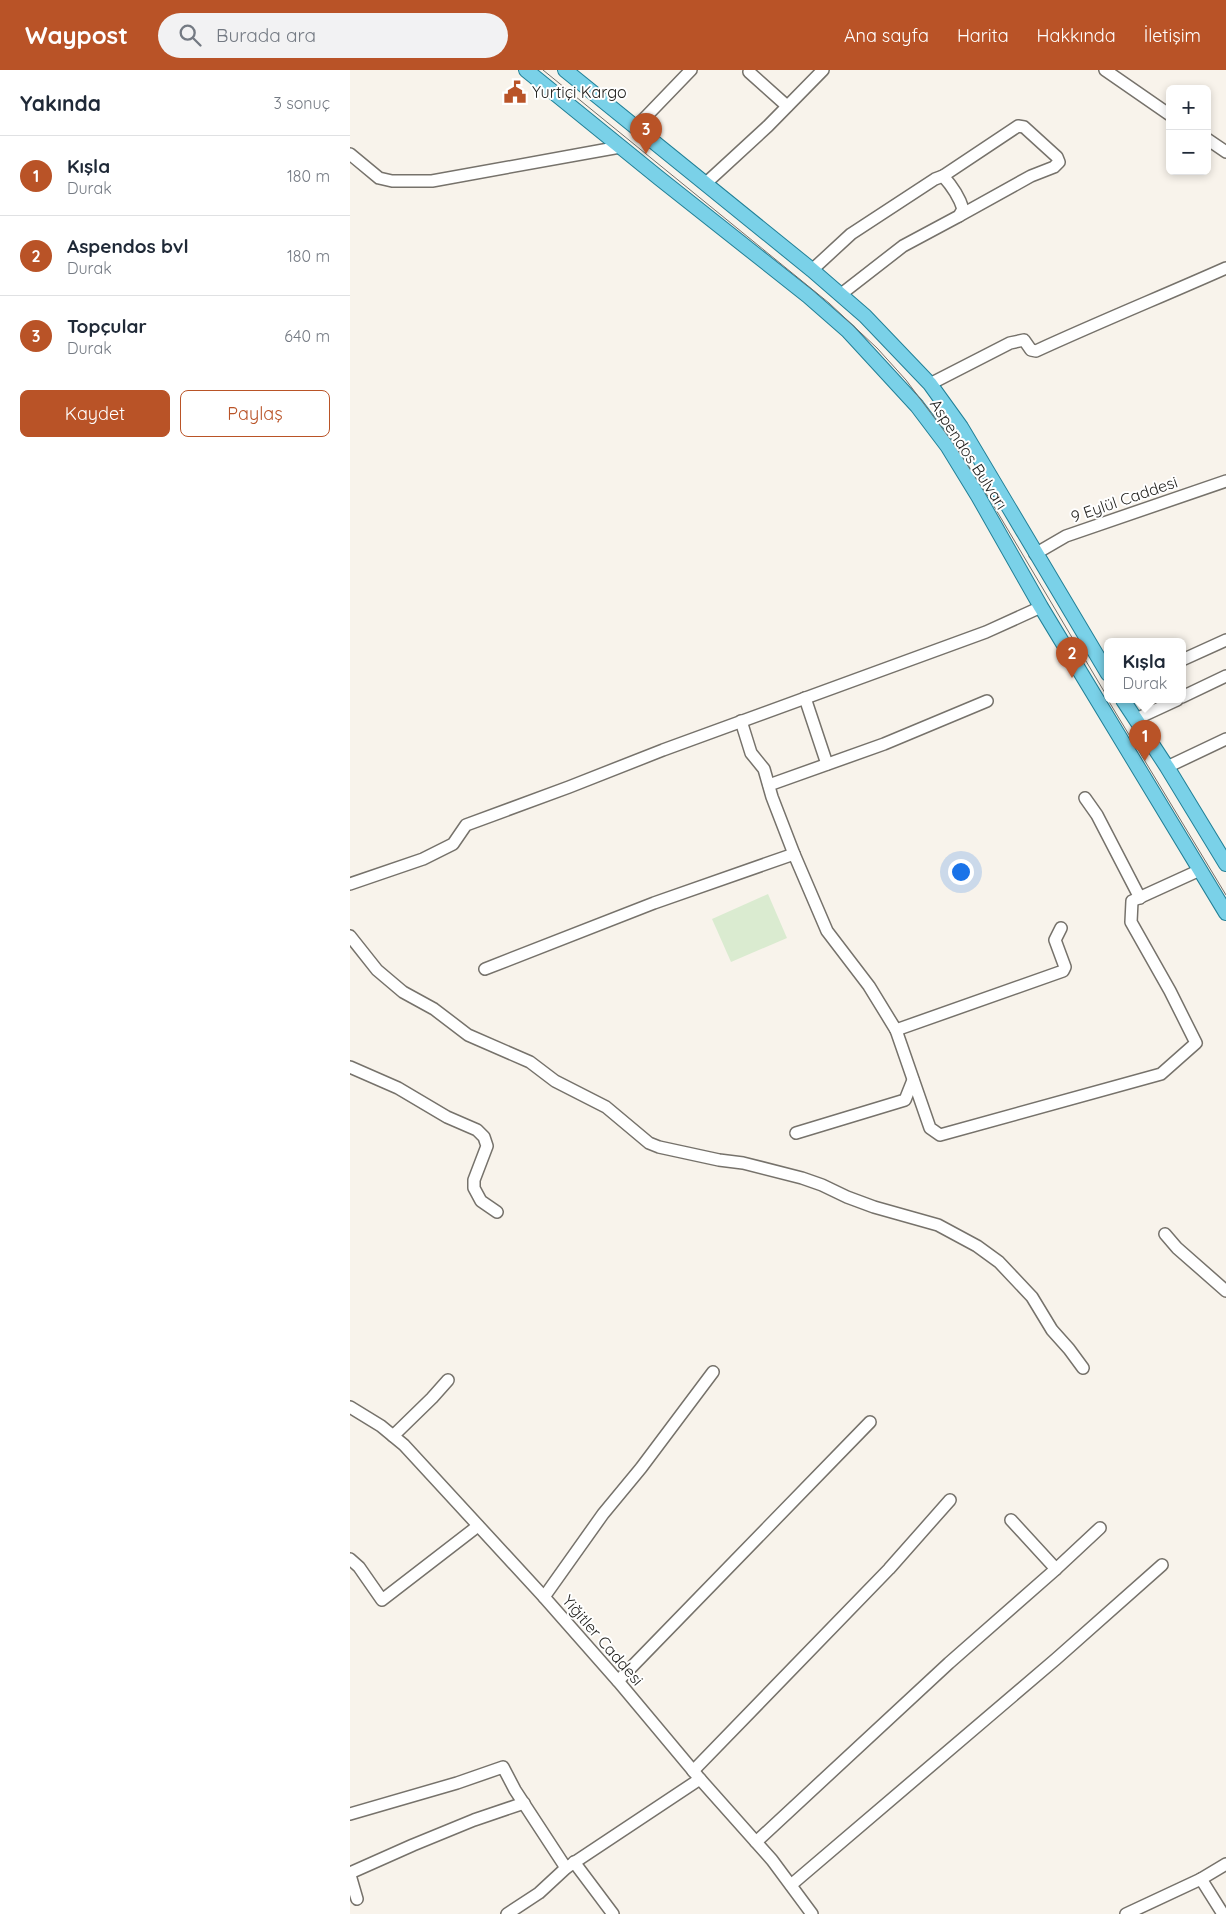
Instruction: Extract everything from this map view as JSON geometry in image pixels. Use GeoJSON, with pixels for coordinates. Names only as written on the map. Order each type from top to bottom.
{"type":"FeatureCollection","features":[{"type":"Feature","properties":{"kind":"main road","name":"Aspendos Bulvarı"},"geometry":{"type":"LineString","coordinates":[[526,70],[808,296],[848,331],[917,406],[948,447],[978,496],[1041,607],[1226,913]]}},
{"type":"Feature","properties":{"kind":"main road","name":"Aspendos Bulvarı"},"geometry":{"type":"LineString","coordinates":[[571,72],[812,270],[865,316],[930,384],[961,427],[1104,667]]}},
{"type":"Feature","properties":{"kind":"main road"},"geometry":{"type":"LineString","coordinates":[[1126,703],[1226,864]]}},
{"type":"Feature","properties":{"kind":"street"},"geometry":{"type":"LineString","coordinates":[[636,127],[691,70]]}},
{"type":"Feature","properties":{"kind":"street"},"geometry":{"type":"LineString","coordinates":[[705,184],[768,126],[823,70]]}},
{"type":"Feature","properties":{"kind":"street"},"geometry":{"type":"LineString","coordinates":[[1105,70],[1166,112]]}},
{"type":"Feature","properties":{"kind":"street"},"geometry":{"type":"LineString","coordinates":[[750,72],[788,106]]}},
{"type":"Feature","properties":{"kind":"street"},"geometry":{"type":"LineString","coordinates":[[812,270],[851,234],[1018,126],[1024,127],[1057,157],[1059,162],[1054,167],[1031,176],[903,246],[840,295]]}},
{"type":"Feature","properties":{"kind":"street"},"geometry":{"type":"LineString","coordinates":[[1211,143],[1226,152]]}},
{"type":"Feature","properties":{"kind":"street"},"geometry":{"type":"LineString","coordinates":[[350,154],[379,178],[392,181],[432,181],[620,147]]}},
{"type":"Feature","properties":{"kind":"street"},"geometry":{"type":"LineString","coordinates":[[350,166],[363,165]]}},
{"type":"Feature","properties":{"kind":"street"},"geometry":{"type":"LineString","coordinates":[[943,176],[960,200],[963,208],[959,216]]}},
{"type":"Feature","properties":{"kind":"street"},"geometry":{"type":"LineString","coordinates":[[930,384],[1010,342],[1024,340],[1031,350],[1036,351],[1100,321],[1226,268]]}},
{"type":"Feature","properties":{"kind":"street","name":"9 Eylül Caddesi"},"geometry":{"type":"LineString","coordinates":[[1035,554],[1066,536],[1226,481]]}},
{"type":"Feature","properties":{"kind":"street"},"geometry":{"type":"LineString","coordinates":[[350,884],[423,860],[454,844],[466,825],[741,721],[986,632],[1041,607]]}},
{"type":"Feature","properties":{"kind":"street"},"geometry":{"type":"LineString","coordinates":[[1186,658],[1226,640]]}},
{"type":"Feature","properties":{"kind":"street"},"geometry":{"type":"LineString","coordinates":[[1186,695],[1226,676]]}},
{"type":"Feature","properties":{"kind":"street"},"geometry":{"type":"LineString","coordinates":[[804,698],[826,764]]}},
{"type":"Feature","properties":{"kind":"street"},"geometry":{"type":"LineString","coordinates":[[768,785],[884,744],[987,701]]}},
{"type":"Feature","properties":{"kind":"street"},"geometry":{"type":"LineString","coordinates":[[1136,719],[1170,703]]}},
{"type":"Feature","properties":{"kind":"street"},"geometry":{"type":"LineString","coordinates":[[741,721],[751,753],[764,769],[772,797],[794,854],[827,931],[870,986],[896,1030],[930,1128],[940,1135],[1161,1074],[1196,1043],[1170,991],[1131,922],[1132,901],[1200,870]]}},
{"type":"Feature","properties":{"kind":"street"},"geometry":{"type":"LineString","coordinates":[[1167,767],[1224,743]]}},
{"type":"Feature","properties":{"kind":"street"},"geometry":{"type":"LineString","coordinates":[[1085,798],[1140,898]]}},
{"type":"Feature","properties":{"kind":"street"},"geometry":{"type":"LineString","coordinates":[[485,969],[654,902],[794,854]]}},
{"type":"Feature","properties":{"kind":"street"},"geometry":{"type":"LineString","coordinates":[[896,1030],[1062,971],[1065,967],[1055,940],[1061,928]]}},
{"type":"Feature","properties":{"kind":"street"},"geometry":{"type":"LineString","coordinates":[[350,936],[377,970],[403,992],[434,1009],[468,1035],[530,1062],[554,1081],[606,1107],[649,1143],[693,1155],[743,1163],[815,1183],[874,1207],[938,1225],[988,1252],[1032,1297],[1052,1330],[1083,1368]]}},
{"type":"Feature","properties":{"kind":"street"},"geometry":{"type":"LineString","coordinates":[[350,1067],[398,1088],[447,1117],[477,1130],[484,1137],[486,1146],[474,1180],[474,1188],[481,1201],[497,1212]]}},
{"type":"Feature","properties":{"kind":"street"},"geometry":{"type":"LineString","coordinates":[[796,1133],[905,1100],[913,1080]]}},
{"type":"Feature","properties":{"kind":"street"},"geometry":{"type":"LineString","coordinates":[[1165,1234],[1177,1248],[1226,1291]]}},
{"type":"Feature","properties":{"kind":"street"},"geometry":{"type":"LineString","coordinates":[[544,1597],[603,1514],[641,1468],[713,1372]]}},
{"type":"Feature","properties":{"kind":"street"},"geometry":{"type":"LineString","coordinates":[[393,1436],[448,1380]]}},
{"type":"Feature","properties":{"kind":"street","name":"Yiğitler Caddesi"},"geometry":{"type":"LineString","coordinates":[[350,1407],[381,1426],[404,1445],[544,1597],[618,1681],[696,1775],[756,1842],[812,1914]]}},
{"type":"Feature","properties":{"kind":"street"},"geometry":{"type":"LineString","coordinates":[[618,1681],[870,1422]]}},
{"type":"Feature","properties":{"kind":"street"},"geometry":{"type":"LineString","coordinates":[[507,1914],[539,1893],[570,1865],[696,1775],[889,1569],[950,1500]]}},
{"type":"Feature","properties":{"kind":"street"},"geometry":{"type":"LineString","coordinates":[[1011,1520],[1056,1569]]}},
{"type":"Feature","properties":{"kind":"street"},"geometry":{"type":"LineString","coordinates":[[350,1559],[359,1567],[382,1600],[478,1526]]}},
{"type":"Feature","properties":{"kind":"street"},"geometry":{"type":"LineString","coordinates":[[756,1842],[942,1669],[1100,1528]]}},
{"type":"Feature","properties":{"kind":"street"},"geometry":{"type":"LineString","coordinates":[[791,1885],[1056,1660],[1162,1565]]}},
{"type":"Feature","properties":{"kind":"street"},"geometry":{"type":"LineString","coordinates":[[350,1814],[457,1783],[503,1767],[524,1803],[570,1865],[611,1913]]}},
{"type":"Feature","properties":{"kind":"street"},"geometry":{"type":"LineString","coordinates":[[357,1899],[350,1874],[412,1845],[474,1820],[524,1803]]}},
{"type":"Feature","properties":{"kind":"street"},"geometry":{"type":"LineString","coordinates":[[1126,1914],[1201,1879],[1226,1864]]}},
{"type":"Feature","properties":{"kind":"street"},"geometry":{"type":"LineString","coordinates":[[1201,1879],[1223,1914]]}},
{"type":"Feature","properties":{"kind":"green space"},"geometry":{"type":"Polygon","coordinates":[[[768,894],[787,938],[731,962],[712,919],[768,894]]]}},
{"type":"Feature","properties":{"kind":"tram line"},"geometry":{"type":"LineString","coordinates":[[543,70],[829,303],[877,348],[906,380],[951,440],[989,498],[1104,691]]}},
{"type":"Feature","properties":{"kind":"tram line"},"geometry":{"type":"LineString","coordinates":[[1110,703],[1226,895]]}},
{"type":"Feature","properties":{"kind":"place","name":"Yurtiçi Kargo"},"geometry":{"type":"Point","coordinates":[515,92]}},
{"type":"Feature","properties":{"kind":"place","name":"Topçular"},"geometry":{"type":"Point","coordinates":[646,154]}},
{"type":"Feature","properties":{"kind":"place","name":"Aspendos bvl"},"geometry":{"type":"Point","coordinates":[1072,678]}},
{"type":"Feature","properties":{"kind":"place","name":"Kışla"},"geometry":{"type":"Point","coordinates":[1145,761]}}]}
